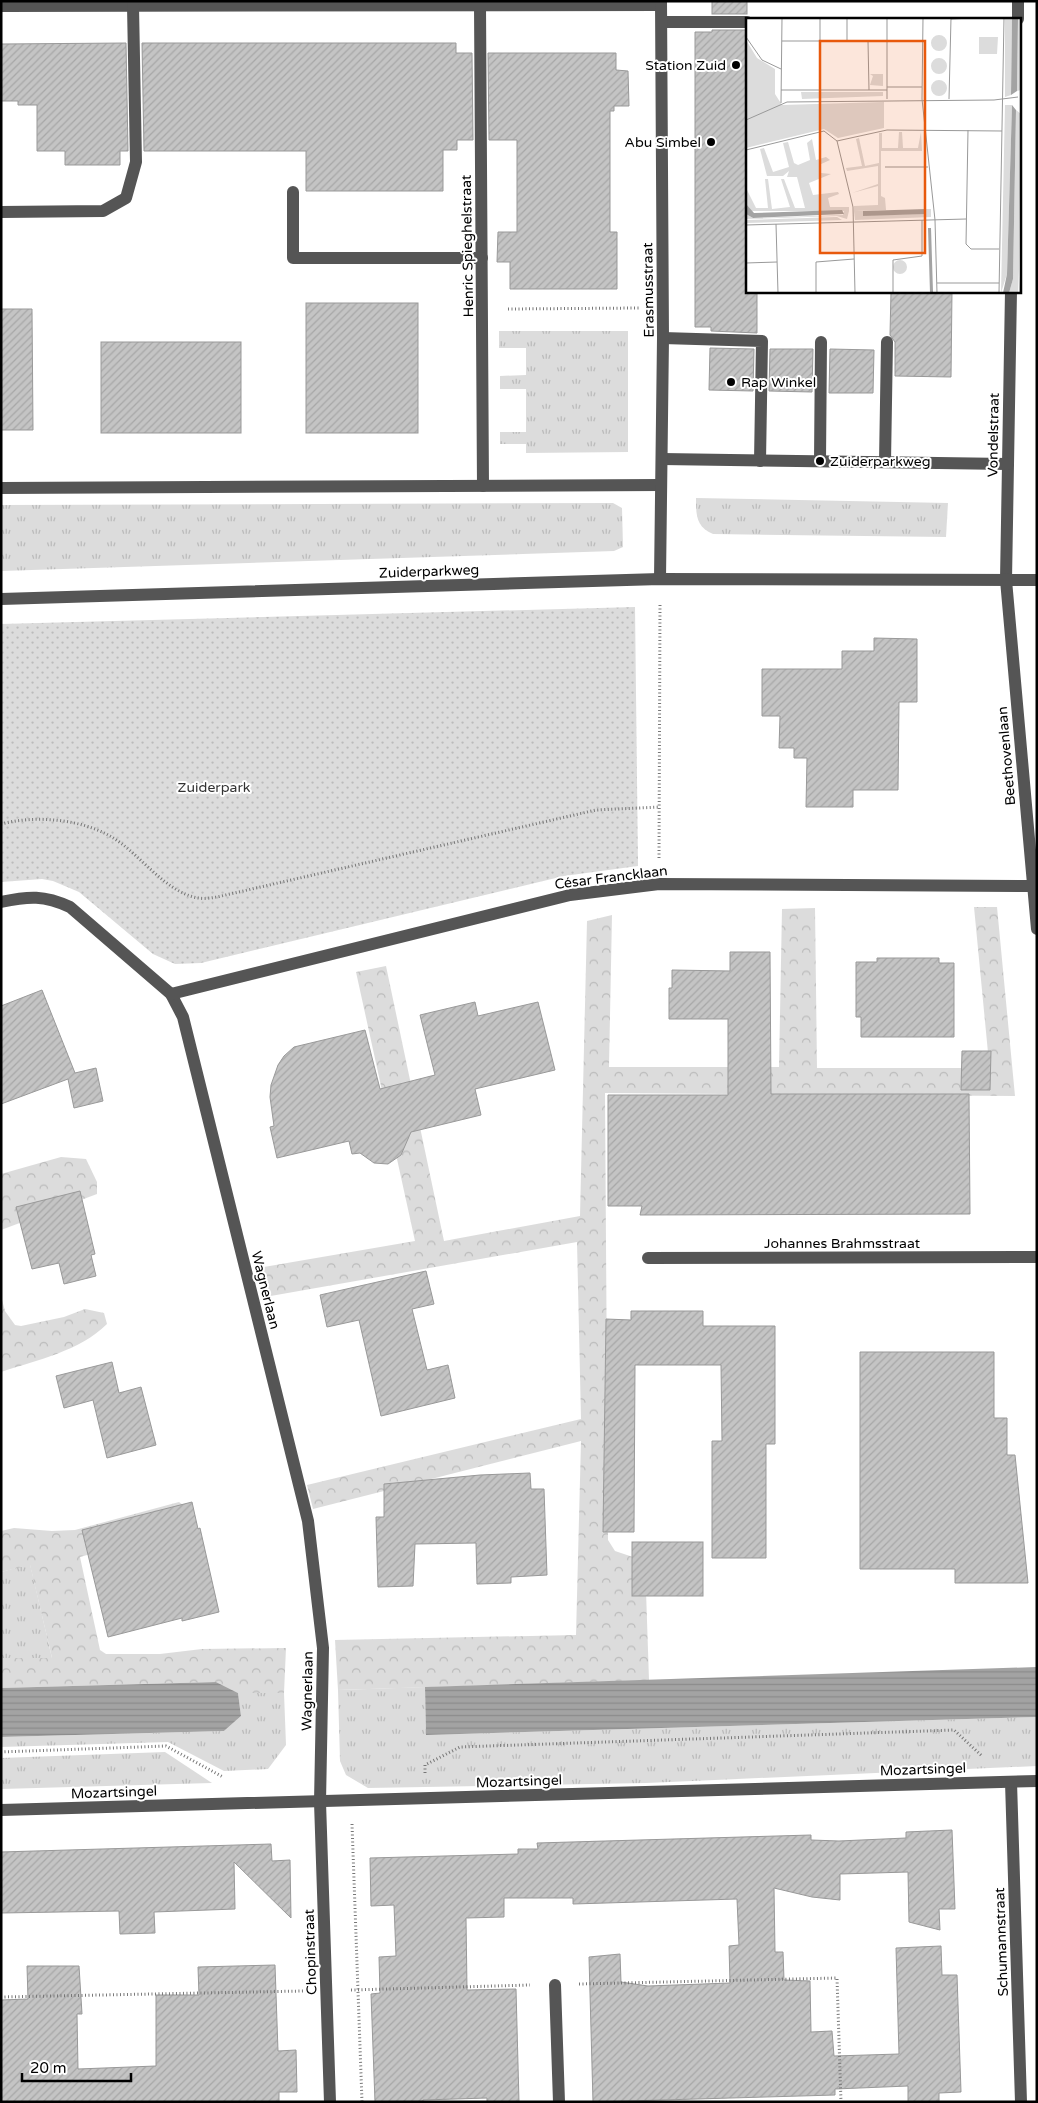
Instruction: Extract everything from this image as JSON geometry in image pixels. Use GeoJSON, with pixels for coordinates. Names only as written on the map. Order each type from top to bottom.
{"type":"FeatureCollection","features":[{"type":"Feature","properties":{"kind":"street"},"geometry":{"type":"LineString","coordinates":[[1018,1],[1018,18]]}},
{"type":"Feature","properties":{"kind":"street"},"geometry":{"type":"LineString","coordinates":[[1,6],[270,3],[480,5],[662,3]]}},
{"type":"Feature","properties":{"kind":"street","name":"Erasmusstraat"},"geometry":{"type":"LineString","coordinates":[[660,579],[663,338],[662,3]]}},
{"type":"Feature","properties":{"kind":"street","name":"Henric Spieghelstraat"},"geometry":{"type":"LineString","coordinates":[[480,5],[483,486]]}},
{"type":"Feature","properties":{"kind":"street"},"geometry":{"type":"LineString","coordinates":[[1,212],[103,211],[126,198],[136,162],[133,6]]}},
{"type":"Feature","properties":{"kind":"street"},"geometry":{"type":"LineString","coordinates":[[662,22],[746,22]]}},
{"type":"Feature","properties":{"kind":"street"},"geometry":{"type":"LineString","coordinates":[[294,192],[293,258],[482,258]]}},
{"type":"Feature","properties":{"kind":"street","name":"Vondelstraat"},"geometry":{"type":"LineString","coordinates":[[1006,580],[1012,292]]}},
{"type":"Feature","properties":{"kind":"street"},"geometry":{"type":"LineString","coordinates":[[663,338],[762,341],[760,460]]}},
{"type":"Feature","properties":{"kind":"street"},"geometry":{"type":"LineString","coordinates":[[820,461],[821,342]]}},
{"type":"Feature","properties":{"kind":"street"},"geometry":{"type":"LineString","coordinates":[[885,462],[887,342]]}},
{"type":"Feature","properties":{"kind":"street"},"geometry":{"type":"LineString","coordinates":[[662,459],[1008,464]]}},
{"type":"Feature","properties":{"kind":"street"},"geometry":{"type":"LineString","coordinates":[[1,488],[662,485]]}},
{"type":"Feature","properties":{"kind":"street","name":"Zuiderparkweg"},"geometry":{"type":"LineString","coordinates":[[1,599],[660,579],[1037,580]]}},
{"type":"Feature","properties":{"kind":"street","name":"Beethovenlaan"},"geometry":{"type":"LineString","coordinates":[[1006,580],[1037,929]]}},
{"type":"Feature","properties":{"kind":"street","name":"César Francklaan"},"geometry":{"type":"LineString","coordinates":[[171,994],[570,895],[659,884],[1034,886]]}},
{"type":"Feature","properties":{"kind":"street","name":"Wagnerlaan"},"geometry":{"type":"LineString","coordinates":[[1,902],[35,896],[54,900],[70,907],[171,994],[183,1017],[308,1521],[323,1648],[320,1802]]}},
{"type":"Feature","properties":{"kind":"street","name":"Johannes Brahmsstraat"},"geometry":{"type":"LineString","coordinates":[[648,1258],[1037,1257]]}},
{"type":"Feature","properties":{"kind":"street","name":"Mozartsingel"},"geometry":{"type":"LineString","coordinates":[[1,1810],[1037,1781]]}},
{"type":"Feature","properties":{"kind":"street","name":"Schumannstraat"},"geometry":{"type":"LineString","coordinates":[[1011,1782],[1021,2102]]}},
{"type":"Feature","properties":{"kind":"street","name":"Chopinstraat"},"geometry":{"type":"LineString","coordinates":[[320,1802],[330,2102]]}},
{"type":"Feature","properties":{"kind":"street"},"geometry":{"type":"LineString","coordinates":[[555,1985],[559,2102]]}},
{"type":"Feature","properties":{"kind":"path"},"geometry":{"type":"LineString","coordinates":[[483,309],[662,308]]}},
{"type":"Feature","properties":{"kind":"path"},"geometry":{"type":"LineString","coordinates":[[659,884],[660,579]]}},
{"type":"Feature","properties":{"kind":"path"},"geometry":{"type":"LineString","coordinates":[[1,824],[53,819],[83,825],[111,836],[181,893],[199,898],[217,897],[596,810],[660,807]]}},
{"type":"Feature","properties":{"kind":"path"},"geometry":{"type":"LineString","coordinates":[[423,1799],[425,1765],[460,1747],[944,1730],[954,1730],[982,1754],[982,1782]]}},
{"type":"Feature","properties":{"kind":"path"},"geometry":{"type":"LineString","coordinates":[[1,1752],[166,1746],[227,1779],[228,1804]]}},
{"type":"Feature","properties":{"kind":"path"},"geometry":{"type":"LineString","coordinates":[[352,1801],[362,2102]]}},
{"type":"Feature","properties":{"kind":"path"},"geometry":{"type":"LineString","coordinates":[[1,1997],[837,1978],[841,2102]]}},
{"type":"Feature","properties":{"kind":"green space"},"geometry":{"type":"Polygon","coordinates":[[[499,331],[628,331],[628,452],[526,453],[526,444],[500,444],[500,432],[526,432],[526,389],[500,389],[500,376],[526,375],[526,348],[499,348],[499,331]]]}},
{"type":"Feature","properties":{"kind":"green space"},"geometry":{"type":"Polygon","coordinates":[[[696,498],[948,503],[946,537],[713,534],[703,528],[698,520],[696,498]]]}},
{"type":"Feature","properties":{"kind":"green space"},"geometry":{"type":"Polygon","coordinates":[[[613,503],[622,508],[623,547],[614,551],[1,571],[1,505],[613,503]]]}},
{"type":"Feature","properties":{"kind":"green space","name":"Zuiderpark"},"geometry":{"type":"Polygon","coordinates":[[[635,607],[638,866],[564,876],[201,963],[175,964],[153,954],[79,892],[53,881],[42,879],[1,882],[1,624],[635,607]]]}},
{"type":"Feature","properties":{"kind":"green space"},"geometry":{"type":"Polygon","coordinates":[[[974,907],[997,907],[1015,1096],[605,1093],[608,1540],[615,1551],[645,1561],[649,1680],[338,1690],[335,1640],[576,1635],[581,1441],[313,1509],[307,1485],[581,1419],[577,1242],[265,1297],[258,1268],[415,1241],[356,972],[386,966],[444,1241],[580,1216],[587,921],[612,915],[609,1067],[779,1067],[782,909],[815,908],[817,1068],[970,1068],[989,1063],[974,907]]]}},
{"type":"Feature","properties":{"kind":"green space"},"geometry":{"type":"Polygon","coordinates":[[[61,1157],[86,1159],[97,1182],[97,1194],[1,1230],[1,1174],[61,1157]]]}},
{"type":"Feature","properties":{"kind":"green space"},"geometry":{"type":"Polygon","coordinates":[[[1,1296],[5,1311],[15,1325],[21,1326],[64,1317],[85,1309],[104,1313],[107,1324],[71,1348],[1,1372],[1,1296]]]}},
{"type":"Feature","properties":{"kind":"green space"},"geometry":{"type":"Polygon","coordinates":[[[179,1502],[183,1505],[190,1526],[80,1557],[100,1650],[106,1654],[160,1654],[202,1649],[286,1648],[284,1693],[238,1693],[216,1682],[1,1688],[1,1658],[52,1658],[30,1565],[1,1572],[1,1531],[14,1528],[52,1531],[75,1530],[179,1502]]]}},
{"type":"Feature","properties":{"kind":"green space"},"geometry":{"type":"Polygon","coordinates":[[[30,1564],[52,1658],[1,1658],[1,1572],[30,1564]]]}},
{"type":"Feature","properties":{"kind":"green space"},"geometry":{"type":"Polygon","coordinates":[[[425,1687],[426,1735],[1037,1717],[1037,1766],[646,1783],[368,1788],[346,1775],[340,1761],[338,1690],[425,1687]]]}},
{"type":"Feature","properties":{"kind":"green space"},"geometry":{"type":"Polygon","coordinates":[[[238,1693],[284,1693],[286,1745],[268,1769],[224,1771],[168,1742],[1,1747],[1,1737],[224,1731],[241,1716],[238,1693]]]}},
{"type":"Feature","properties":{"kind":"green space"},"geometry":{"type":"Polygon","coordinates":[[[165,1752],[212,1783],[1,1789],[1,1758],[165,1752]]]}},
{"type":"Feature","properties":{"kind":"shaded area"},"geometry":{"type":"Polygon","coordinates":[[[1037,1667],[1037,1717],[426,1735],[425,1687],[1037,1667]]]}},
{"type":"Feature","properties":{"kind":"shaded area"},"geometry":{"type":"Polygon","coordinates":[[[216,1682],[238,1693],[241,1716],[224,1731],[1,1737],[1,1688],[216,1682]]]}},
{"type":"Feature","properties":{"kind":"building"},"geometry":{"type":"Polygon","coordinates":[[[712,1],[747,1],[747,14],[712,14],[712,1]]]}},
{"type":"Feature","properties":{"kind":"building"},"geometry":{"type":"Polygon","coordinates":[[[712,30],[746,30],[746,292],[757,292],[757,333],[711,331],[711,327],[695,327],[695,32],[712,32],[712,30]]]}},
{"type":"Feature","properties":{"kind":"building"},"geometry":{"type":"Polygon","coordinates":[[[126,43],[128,151],[120,151],[120,165],[65,165],[65,151],[37,151],[37,105],[18,105],[18,101],[1,101],[1,44],[126,43]]]}},
{"type":"Feature","properties":{"kind":"building"},"geometry":{"type":"Polygon","coordinates":[[[142,43],[456,43],[456,53],[472,53],[473,140],[457,140],[457,150],[443,150],[443,191],[306,191],[306,151],[144,151],[142,43]]]}},
{"type":"Feature","properties":{"kind":"building"},"geometry":{"type":"Polygon","coordinates":[[[488,53],[616,53],[616,70],[628,71],[629,106],[614,106],[614,111],[610,111],[610,232],[617,232],[617,289],[510,289],[510,262],[497,262],[498,232],[517,232],[517,140],[489,140],[488,53]]]}},
{"type":"Feature","properties":{"kind":"building"},"geometry":{"type":"Polygon","coordinates":[[[891,292],[952,292],[951,377],[895,376],[895,342],[890,335],[891,292]]]}},
{"type":"Feature","properties":{"kind":"building"},"geometry":{"type":"Polygon","coordinates":[[[306,303],[418,303],[418,433],[306,433],[306,303]]]}},
{"type":"Feature","properties":{"kind":"building"},"geometry":{"type":"Polygon","coordinates":[[[1,309],[32,309],[33,430],[1,430],[1,309]]]}},
{"type":"Feature","properties":{"kind":"building"},"geometry":{"type":"Polygon","coordinates":[[[101,342],[241,342],[241,433],[101,433],[101,342]]]}},
{"type":"Feature","properties":{"kind":"building"},"geometry":{"type":"Polygon","coordinates":[[[710,348],[754,349],[753,391],[709,390],[710,348]]]}},
{"type":"Feature","properties":{"kind":"building"},"geometry":{"type":"Polygon","coordinates":[[[770,349],[813,349],[812,392],[769,391],[770,349]]]}},
{"type":"Feature","properties":{"kind":"building"},"geometry":{"type":"Polygon","coordinates":[[[830,349],[874,350],[873,393],[829,393],[830,349]]]}},
{"type":"Feature","properties":{"kind":"building"},"geometry":{"type":"Polygon","coordinates":[[[874,638],[917,639],[917,702],[899,702],[898,790],[853,790],[853,807],[806,807],[807,758],[794,758],[794,748],[779,748],[780,716],[762,716],[762,669],[842,669],[842,651],[874,651],[874,638]]]}},
{"type":"Feature","properties":{"kind":"building"},"geometry":{"type":"Polygon","coordinates":[[[730,952],[770,952],[771,1094],[969,1094],[970,1214],[640,1215],[642,1206],[608,1206],[608,1095],[728,1095],[728,1019],[669,1019],[669,988],[672,988],[672,970],[730,971],[730,952]]]}},
{"type":"Feature","properties":{"kind":"building"},"geometry":{"type":"Polygon","coordinates":[[[877,958],[939,958],[939,963],[954,963],[954,1037],[861,1037],[861,1017],[856,1017],[856,962],[877,962],[877,958]]]}},
{"type":"Feature","properties":{"kind":"building"},"geometry":{"type":"Polygon","coordinates":[[[42,990],[75,1073],[96,1068],[103,1101],[74,1108],[68,1079],[1,1104],[1,1006],[42,990]]]}},
{"type":"Feature","properties":{"kind":"building"},"geometry":{"type":"Polygon","coordinates":[[[475,1002],[478,1016],[538,1002],[555,1070],[475,1089],[481,1115],[411,1132],[401,1155],[388,1164],[374,1163],[360,1153],[352,1154],[349,1141],[277,1158],[270,1127],[274,1126],[270,1097],[271,1085],[278,1065],[294,1047],[365,1030],[380,1089],[435,1075],[420,1015],[475,1002]]]}},
{"type":"Feature","properties":{"kind":"building"},"geometry":{"type":"Polygon","coordinates":[[[962,1051],[991,1051],[990,1090],[961,1090],[962,1051]]]}},
{"type":"Feature","properties":{"kind":"building"},"geometry":{"type":"Polygon","coordinates":[[[80,1191],[95,1254],[91,1255],[96,1276],[64,1284],[59,1263],[32,1269],[16,1207],[80,1191]]]}},
{"type":"Feature","properties":{"kind":"building"},"geometry":{"type":"Polygon","coordinates":[[[426,1271],[434,1304],[412,1309],[427,1370],[448,1365],[455,1398],[381,1416],[359,1320],[327,1327],[320,1295],[426,1271]]]}},
{"type":"Feature","properties":{"kind":"building"},"geometry":{"type":"Polygon","coordinates":[[[631,1311],[703,1311],[703,1326],[775,1326],[775,1444],[766,1444],[766,1558],[712,1558],[712,1441],[722,1441],[721,1365],[635,1365],[634,1532],[603,1532],[606,1319],[631,1320],[631,1311]]]}},
{"type":"Feature","properties":{"kind":"building"},"geometry":{"type":"Polygon","coordinates":[[[860,1352],[994,1352],[994,1418],[1007,1418],[1007,1455],[1015,1455],[1028,1583],[955,1583],[955,1569],[860,1569],[860,1352]]]}},
{"type":"Feature","properties":{"kind":"building"},"geometry":{"type":"Polygon","coordinates":[[[112,1362],[119,1393],[141,1387],[156,1445],[107,1458],[93,1400],[64,1408],[56,1376],[112,1362]]]}},
{"type":"Feature","properties":{"kind":"building"},"geometry":{"type":"Polygon","coordinates":[[[530,1473],[531,1489],[544,1489],[547,1575],[511,1577],[511,1583],[477,1584],[476,1543],[415,1544],[413,1586],[378,1587],[376,1517],[384,1517],[384,1484],[480,1475],[530,1473]]]}},
{"type":"Feature","properties":{"kind":"building"},"geometry":{"type":"Polygon","coordinates":[[[192,1502],[198,1529],[200,1528],[219,1612],[182,1621],[182,1618],[108,1637],[82,1530],[192,1502]]]}},
{"type":"Feature","properties":{"kind":"building"},"geometry":{"type":"Polygon","coordinates":[[[632,1542],[703,1542],[703,1596],[632,1596],[632,1542]]]}},
{"type":"Feature","properties":{"kind":"building"},"geometry":{"type":"Polygon","coordinates":[[[952,1830],[955,1909],[939,1909],[940,1930],[909,1922],[908,1872],[840,1874],[840,1900],[812,1897],[774,1888],[775,1952],[783,1952],[784,1980],[810,1981],[811,2032],[832,2031],[834,2056],[899,2054],[896,1948],[941,1946],[942,1975],[957,1975],[961,2092],[939,2093],[939,2102],[908,2102],[908,2086],[835,2089],[835,2095],[593,2102],[589,1957],[620,1954],[621,1982],[648,1986],[730,1983],[729,1946],[739,1945],[737,1899],[573,1904],[573,1898],[504,1898],[504,1917],[466,1918],[467,1990],[516,1989],[519,2102],[487,2102],[487,2098],[423,2100],[423,2102],[375,2102],[371,1994],[380,1993],[379,1957],[396,1956],[394,1905],[371,1906],[370,1858],[518,1854],[518,1849],[538,1849],[537,1843],[811,1835],[811,1840],[839,1841],[906,1838],[906,1832],[952,1830]]]}},
{"type":"Feature","properties":{"kind":"building"},"geometry":{"type":"Polygon","coordinates":[[[271,1844],[272,1861],[290,1860],[291,1918],[234,1862],[235,1909],[154,1912],[155,1933],[120,1934],[119,1911],[1,1913],[1,1852],[271,1844]]]}},
{"type":"Feature","properties":{"kind":"building"},"geometry":{"type":"Polygon","coordinates":[[[275,1965],[278,2051],[296,2050],[297,2092],[279,2092],[279,2102],[1,2102],[1,2000],[28,1999],[27,1966],[79,1966],[82,2014],[77,2014],[78,2069],[156,2066],[156,1995],[199,1995],[198,1967],[275,1965]]]}},
{"type":"Feature","properties":{"kind":"place","name":"Station Zuid"},"geometry":{"type":"Point","coordinates":[736,65]}},
{"type":"Feature","properties":{"kind":"place","name":"Abu Simbel"},"geometry":{"type":"Point","coordinates":[711,142]}},
{"type":"Feature","properties":{"kind":"place","name":"Rap Winkel"},"geometry":{"type":"Point","coordinates":[731,382]}},
{"type":"Feature","properties":{"kind":"place","name":"Zuiderparkweg"},"geometry":{"type":"Point","coordinates":[820,461]}}]}
